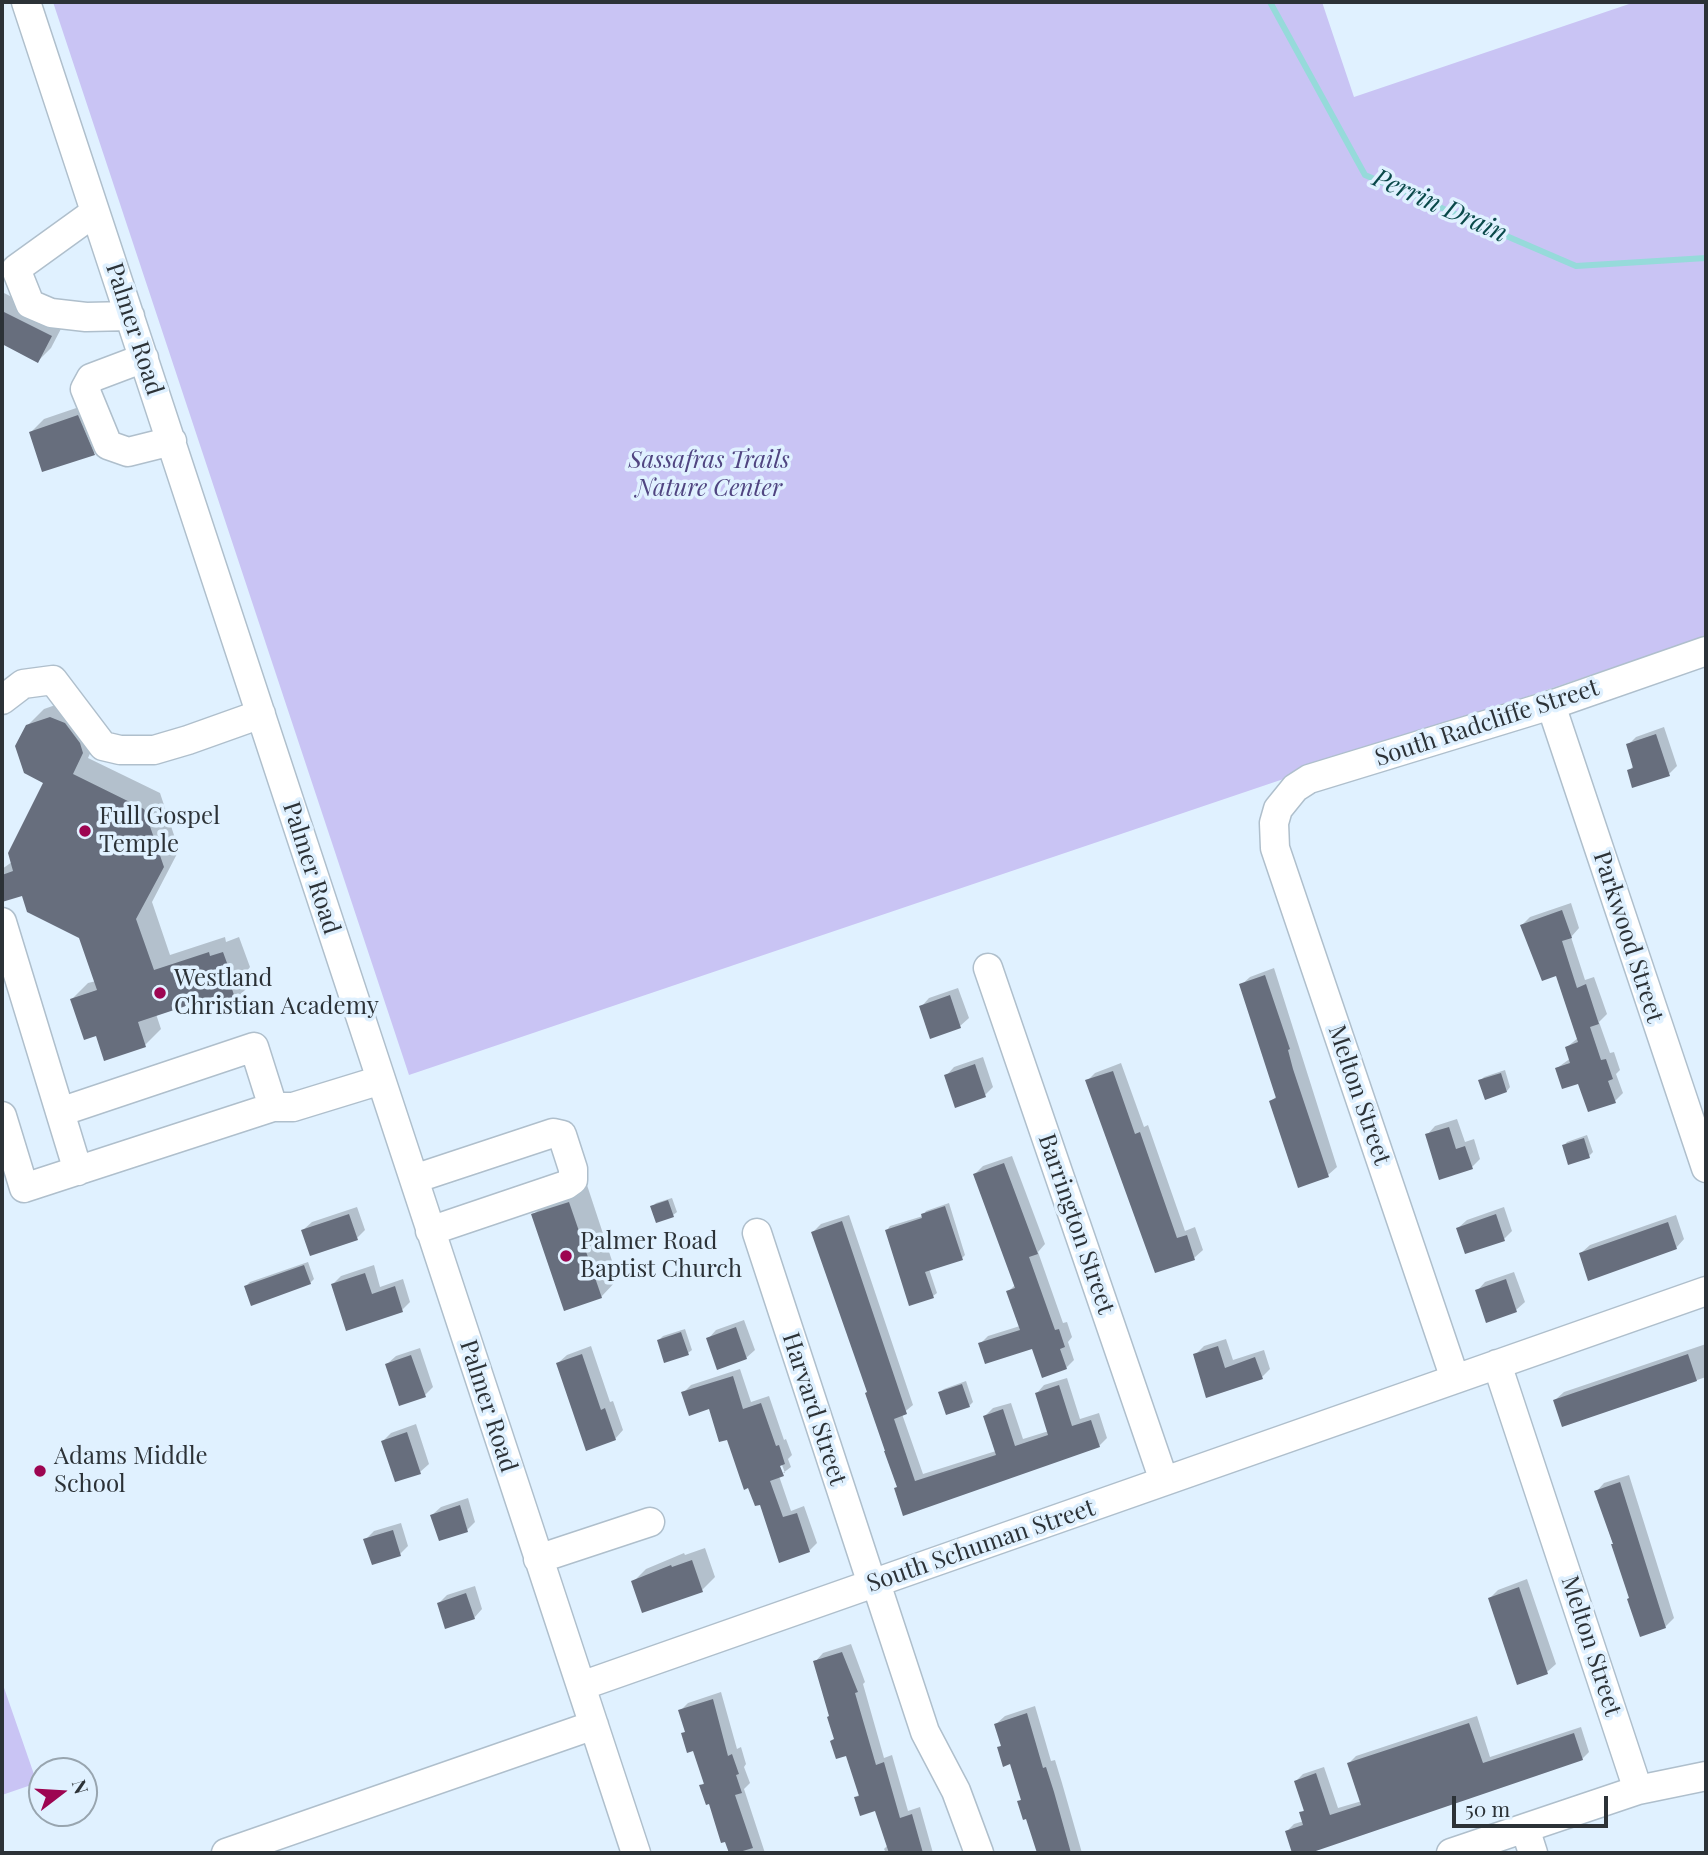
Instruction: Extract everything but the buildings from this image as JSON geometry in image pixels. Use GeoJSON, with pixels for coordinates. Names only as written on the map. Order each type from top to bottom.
{"type":"FeatureCollection","features":[{"type":"Feature","properties":{"kind":"street","name":"Palmer Road"},"geometry":{"type":"LineString","coordinates":[[26,2],[636,1853]]}},
{"type":"Feature","properties":{"kind":"street"},"geometry":{"type":"LineString","coordinates":[[95,212],[16,269],[30,304],[51,313],[86,317],[130,317]]}},
{"type":"Feature","properties":{"kind":"street"},"geometry":{"type":"LineString","coordinates":[[144,358],[91,378],[85,388],[108,445],[128,452],[172,441]]}},
{"type":"Feature","properties":{"kind":"street","name":"South Radcliffe Street"},"geometry":{"type":"LineString","coordinates":[[1278,809],[1295,788],[1309,779],[1551,705],[1706,651]]}},
{"type":"Feature","properties":{"kind":"street"},"geometry":{"type":"LineString","coordinates":[[2,700],[23,684],[52,680],[103,746],[120,750],[154,750],[261,714]]}},
{"type":"Feature","properties":{"kind":"street","name":"Parkwood Street"},"geometry":{"type":"LineString","coordinates":[[1551,705],[1706,1168]]}},
{"type":"Feature","properties":{"kind":"street","name":"Melton Street"},"geometry":{"type":"LineString","coordinates":[[1278,809],[1273,835],[1275,848],[1455,1379]]}},
{"type":"Feature","properties":{"kind":"street"},"geometry":{"type":"LineString","coordinates":[[2,922],[78,1171]]}},
{"type":"Feature","properties":{"kind":"street","name":"Barrington Street"},"geometry":{"type":"LineString","coordinates":[[988,968],[1164,1481]]}},
{"type":"Feature","properties":{"kind":"street"},"geometry":{"type":"LineString","coordinates":[[60,1112],[254,1047],[273,1107]]}},
{"type":"Feature","properties":{"kind":"street"},"geometry":{"type":"LineString","coordinates":[[2,1116],[24,1188],[273,1107],[293,1107],[381,1080]]}},
{"type":"Feature","properties":{"kind":"street"},"geometry":{"type":"LineString","coordinates":[[414,1179],[553,1133],[562,1135],[573,1169],[573,1180],[566,1185],[430,1231]]}},
{"type":"Feature","properties":{"kind":"street","name":"Harvard Street"},"geometry":{"type":"LineString","coordinates":[[757,1233],[925,1732],[956,1791],[979,1853]]}},
{"type":"Feature","properties":{"kind":"street"},"geometry":{"type":"LineString","coordinates":[[1497,1364],[1706,1291]]}},
{"type":"Feature","properties":{"kind":"street","name":"Melton Street"},"geometry":{"type":"LineString","coordinates":[[1497,1364],[1638,1790]]}},
{"type":"Feature","properties":{"kind":"street","name":"South Schuman Street"},"geometry":{"type":"LineString","coordinates":[[581,1686],[1497,1364]]}},
{"type":"Feature","properties":{"kind":"street"},"geometry":{"type":"LineString","coordinates":[[538,1559],[650,1522]]}},
{"type":"Feature","properties":{"kind":"street"},"geometry":{"type":"LineString","coordinates":[[226,1853],[594,1725]]}},
{"type":"Feature","properties":{"kind":"street"},"geometry":{"type":"LineString","coordinates":[[1451,1853],[1529,1841],[1638,1790],[1706,1776]]}},
{"type":"Feature","properties":{"kind":"green space","name":"Sassafras Trails Nature Center"},"geometry":{"type":"Polygon","coordinates":[[[53,2],[1322,2],[1354,97],[1635,2],[1706,2],[1706,636],[409,1075],[53,2]]]}},
{"type":"Feature","properties":{"kind":"green space"},"geometry":{"type":"Polygon","coordinates":[[[2,1682],[28,1757],[28,1786],[2,1795],[2,1682]]]}},
{"type":"Feature","properties":{"kind":"waterway","name":"Perrin Drain"},"geometry":{"type":"LineString","coordinates":[[1270,2],[1365,175],[1576,266],[1706,258]]}},
{"type":"Feature","properties":{"kind":"place","name":"Full Gospel Temple"},"geometry":{"type":"Point","coordinates":[85,831]}},
{"type":"Feature","properties":{"kind":"place","name":"Westland Christian Academy"},"geometry":{"type":"Point","coordinates":[160,993]}},
{"type":"Feature","properties":{"kind":"place","name":"Palmer Road Baptist Church"},"geometry":{"type":"Point","coordinates":[566,1256]}},
{"type":"Feature","properties":{"kind":"place","name":"Adams Middle School"},"geometry":{"type":"Point","coordinates":[40,1471]}}]}
